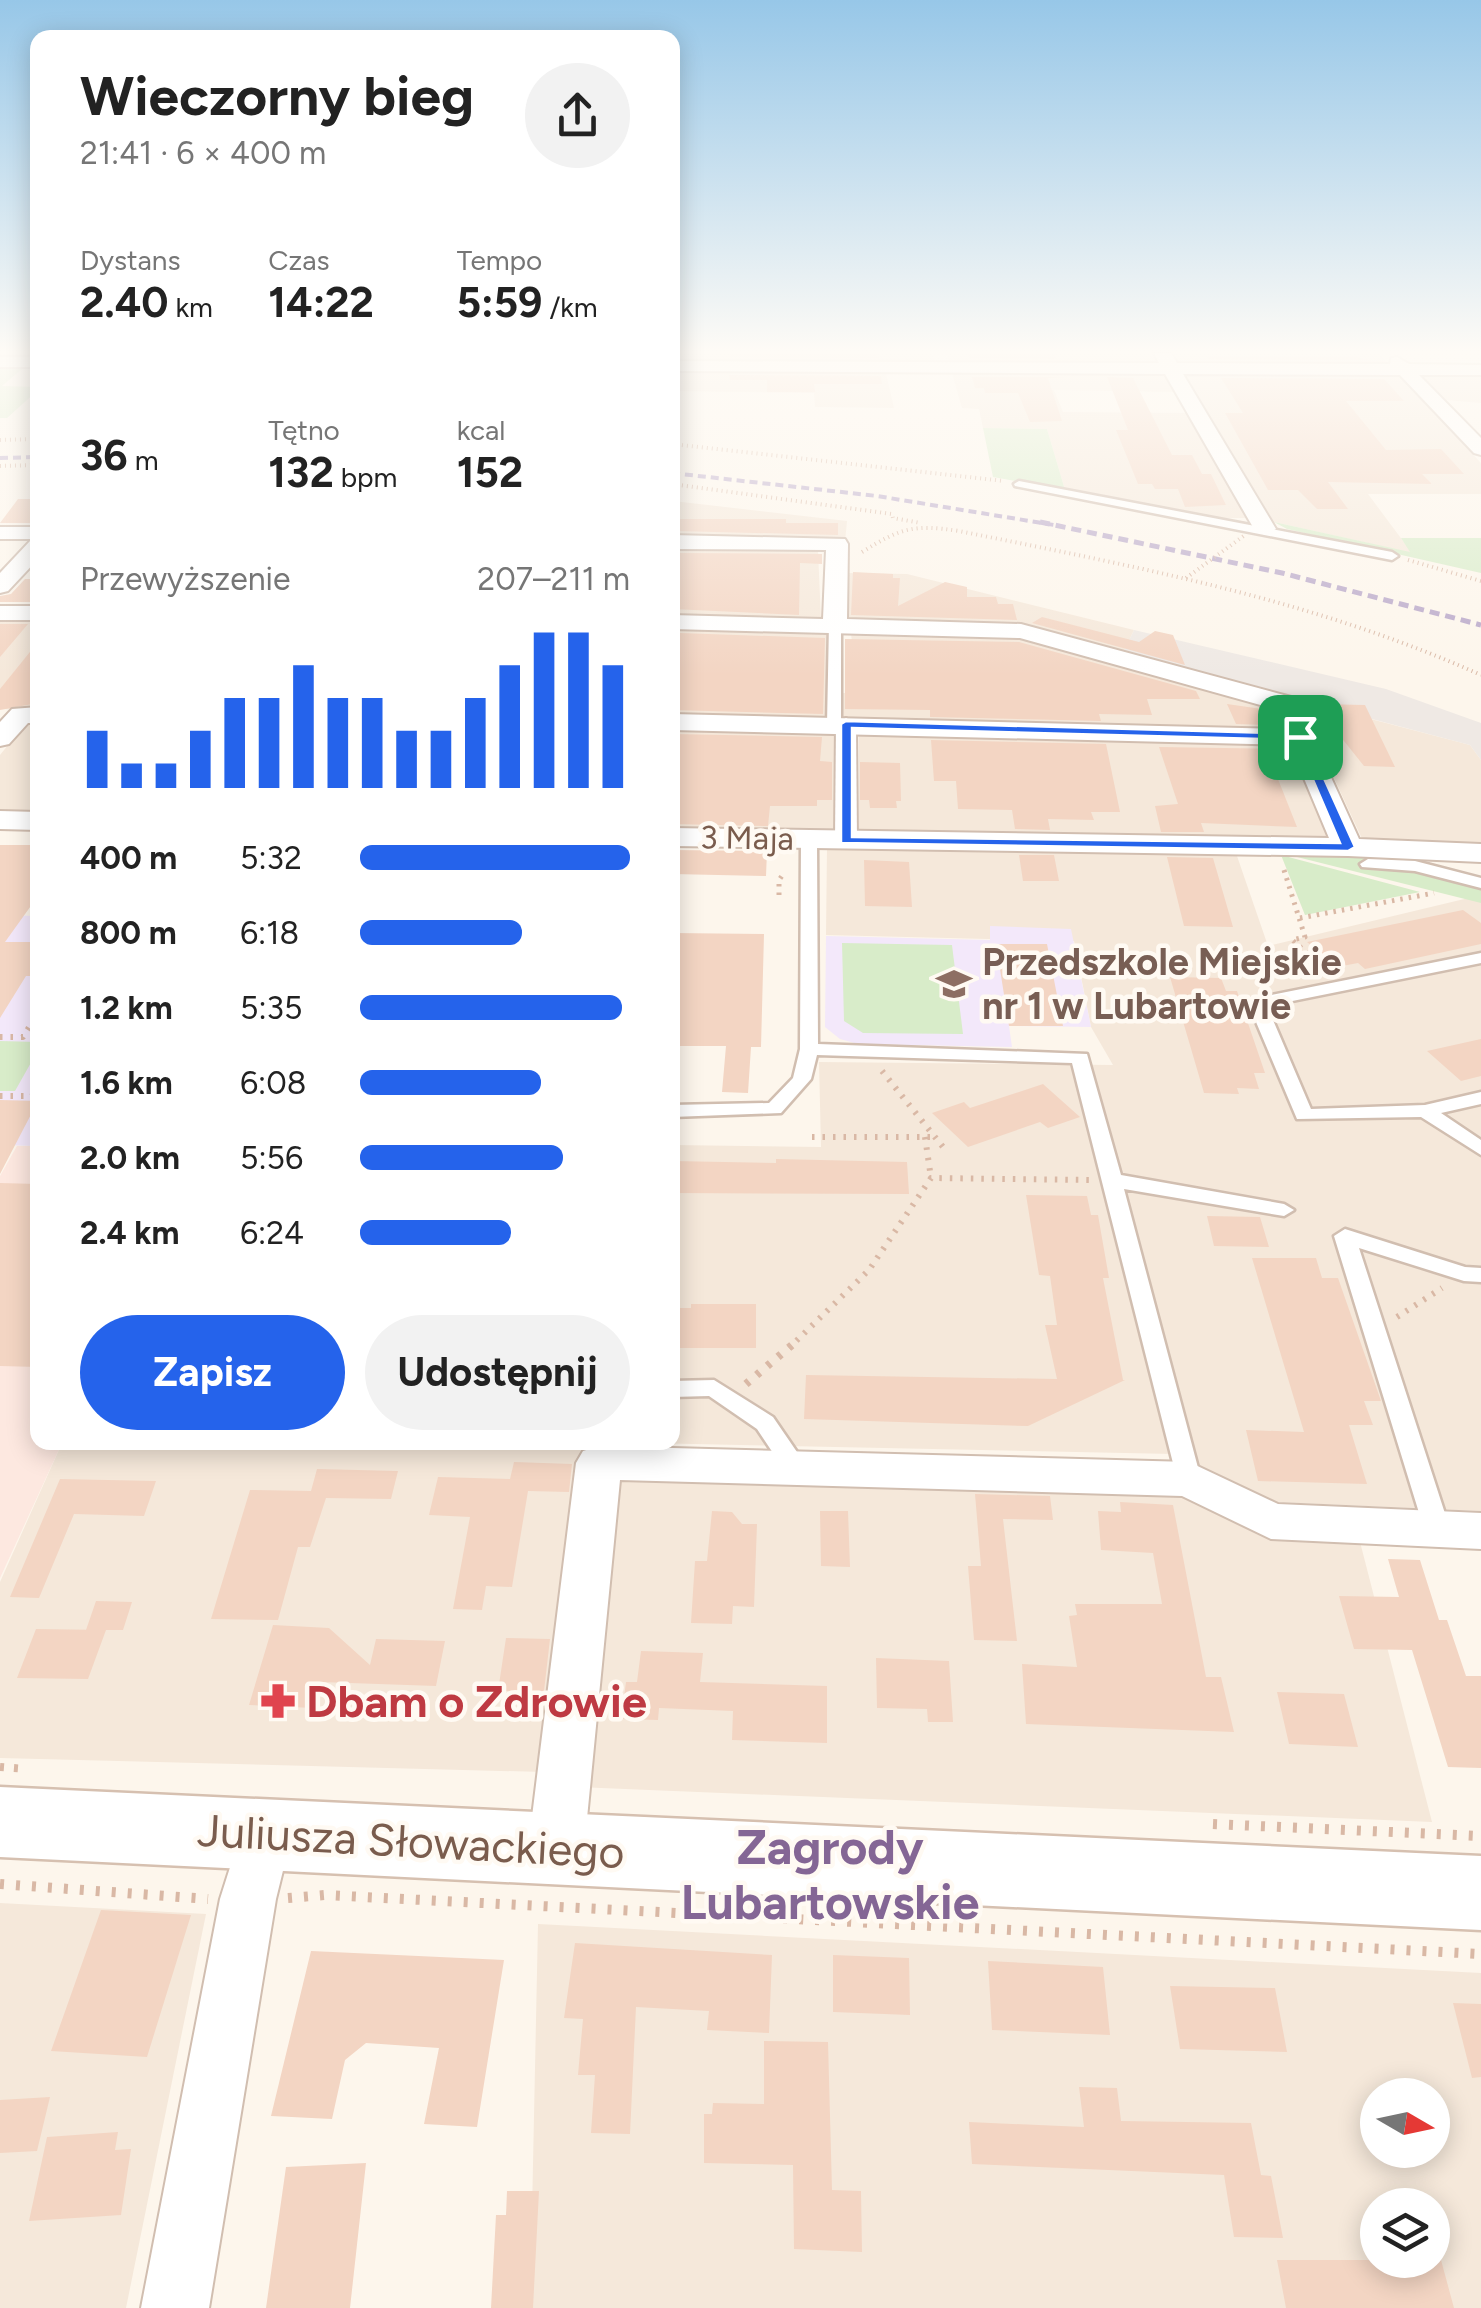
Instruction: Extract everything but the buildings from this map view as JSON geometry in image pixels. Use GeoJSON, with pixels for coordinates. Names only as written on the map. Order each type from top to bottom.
{"type":"FeatureCollection","features":[{"type":"Feature","properties":{"kind":"main road","name":"Juliusza Słowackiego"},"geometry":{"type":"LineString","coordinates":[[0,1822],[274,1866],[556,1849],[1481,1893]]}},
{"type":"Feature","properties":{"kind":"street"},"geometry":{"type":"LineString","coordinates":[[1219,461],[1255,532]]}},
{"type":"Feature","properties":{"kind":"street"},"geometry":{"type":"LineString","coordinates":[[0,533],[30,534]]}},
{"type":"Feature","properties":{"kind":"street"},"geometry":{"type":"LineString","coordinates":[[680,542],[837,544],[834,624]]}},
{"type":"Feature","properties":{"kind":"street"},"geometry":{"type":"LineString","coordinates":[[0,586],[30,554]]}},
{"type":"Feature","properties":{"kind":"street"},"geometry":{"type":"LineString","coordinates":[[0,613],[30,613]]}},
{"type":"Feature","properties":{"kind":"street"},"geometry":{"type":"LineString","coordinates":[[680,622],[996,628],[1057,638],[1286,704],[1358,855]]}},
{"type":"Feature","properties":{"kind":"street"},"geometry":{"type":"LineString","coordinates":[[0,738],[20,715],[30,715]]}},
{"type":"Feature","properties":{"kind":"street"},"geometry":{"type":"LineString","coordinates":[[680,722],[1300,737]]}},
{"type":"Feature","properties":{"kind":"street"},"geometry":{"type":"LineString","coordinates":[[840,724],[846,840]]}},
{"type":"Feature","properties":{"kind":"street"},"geometry":{"type":"LineString","coordinates":[[0,820],[30,822]]}},
{"type":"Feature","properties":{"kind":"street","name":"3 Maja"},"geometry":{"type":"LineString","coordinates":[[680,837],[1475,856]]}},
{"type":"Feature","properties":{"kind":"street"},"geometry":{"type":"LineString","coordinates":[[556,1849],[600,1453],[798,1471],[1189,1479],[1271,1521],[1459,1530]]}},
{"type":"Feature","properties":{"kind":"street"},"geometry":{"type":"LineString","coordinates":[[176,2308],[248,1899],[274,1866]]}},
{"type":"Feature","properties":{"kind":"lane"},"geometry":{"type":"LineString","coordinates":[[1019,484],[1392,556]]}},
{"type":"Feature","properties":{"kind":"lane"},"geometry":{"type":"LineString","coordinates":[[834,624],[840,724]]}},
{"type":"Feature","properties":{"kind":"lane"},"geometry":{"type":"LineString","coordinates":[[680,1111],[774,1109],[802,1079],[808,1049],[809,840]]}},
{"type":"Feature","properties":{"kind":"lane"},"geometry":{"type":"LineString","coordinates":[[1358,855],[1481,883]]}},
{"type":"Feature","properties":{"kind":"lane"},"geometry":{"type":"LineString","coordinates":[[1474,1100],[1425,1111],[1304,1115],[1257,1003],[1481,958]]}},
{"type":"Feature","properties":{"kind":"lane"},"geometry":{"type":"LineString","coordinates":[[808,1049],[1080,1058],[1189,1479]]}},
{"type":"Feature","properties":{"kind":"lane"},"geometry":{"type":"LineString","coordinates":[[1474,1100],[1463,1117],[1479,1147]]}},
{"type":"Feature","properties":{"kind":"lane"},"geometry":{"type":"LineString","coordinates":[[1425,1111],[1479,1147]]}},
{"type":"Feature","properties":{"kind":"lane"},"geometry":{"type":"LineString","coordinates":[[1112,1180],[1284,1210]]}},
{"type":"Feature","properties":{"kind":"lane"},"geometry":{"type":"LineString","coordinates":[[1459,1530],[1374,1331],[1345,1236],[1472,1274]]}},
{"type":"Feature","properties":{"kind":"lane"},"geometry":{"type":"LineString","coordinates":[[680,1389],[714,1388],[765,1422],[798,1471]]}},
{"type":"Feature","properties":{"kind":"path"},"geometry":{"type":"LineString","coordinates":[[848,461],[1019,484]]}},
{"type":"Feature","properties":{"kind":"path"},"geometry":{"type":"LineString","coordinates":[[0,466],[30,465]]}},
{"type":"Feature","properties":{"kind":"path"},"geometry":{"type":"LineString","coordinates":[[680,485],[892,514],[894,518],[928,526],[1186,578],[1338,616],[1412,643],[1481,676]]}},
{"type":"Feature","properties":{"kind":"path"},"geometry":{"type":"LineString","coordinates":[[837,552],[864,552],[901,528],[928,526]]}},
{"type":"Feature","properties":{"kind":"path"},"geometry":{"type":"LineString","coordinates":[[1186,578],[1255,532]]}},
{"type":"Feature","properties":{"kind":"path"},"geometry":{"type":"LineString","coordinates":[[1392,556],[1481,580]]}},
{"type":"Feature","properties":{"kind":"path"},"geometry":{"type":"LineString","coordinates":[[1278,854],[1305,938],[1292,940],[1346,984]]}},
{"type":"Feature","properties":{"kind":"path"},"geometry":{"type":"LineString","coordinates":[[1418,889],[1450,897]]}},
{"type":"Feature","properties":{"kind":"path"},"geometry":{"type":"LineString","coordinates":[[1300,918],[1435,893]]}},
{"type":"Feature","properties":{"kind":"path"},"geometry":{"type":"LineString","coordinates":[[0,1036],[22,1037],[30,1025]]}},
{"type":"Feature","properties":{"kind":"path"},"geometry":{"type":"LineString","coordinates":[[866,1051],[947,1152]]}},
{"type":"Feature","properties":{"kind":"path"},"geometry":{"type":"LineString","coordinates":[[0,1096],[30,1096]]}},
{"type":"Feature","properties":{"kind":"path"},"geometry":{"type":"LineString","coordinates":[[812,1137],[934,1137]]}},
{"type":"Feature","properties":{"kind":"path"},"geometry":{"type":"LineString","coordinates":[[728,1398],[769,1367],[869,1270],[932,1178],[924,1137]]}},
{"type":"Feature","properties":{"kind":"path"},"geometry":{"type":"LineString","coordinates":[[932,1178],[1112,1180]]}},
{"type":"Feature","properties":{"kind":"path"},"geometry":{"type":"LineString","coordinates":[[1374,1331],[1472,1274]]}},
{"type":"Feature","properties":{"kind":"path"},"geometry":{"type":"LineString","coordinates":[[274,1866],[325,1895],[1481,1954]]}},
{"type":"Feature","properties":{"kind":"path"},"geometry":{"type":"LineString","coordinates":[[0,1884],[220,1900]]}},
{"type":"Feature","properties":{"kind":"shaded area"},"geometry":{"type":"Polygon","coordinates":[[[1056,461],[1218,461],[1252,518],[1216,518],[1065,490],[1056,461]]]}},
{"type":"Feature","properties":{"kind":"shaded area"},"geometry":{"type":"Polygon","coordinates":[[[1237,461],[1481,463],[1481,494],[1368,494],[1412,553],[1274,522],[1237,461]]]}},
{"type":"Feature","properties":{"kind":"shaded area"},"geometry":{"type":"Polygon","coordinates":[[[680,502],[847,521],[845,542],[680,539],[680,502]]]}},
{"type":"Feature","properties":{"kind":"shaded area"},"geometry":{"type":"Polygon","coordinates":[[[680,549],[818,551],[821,620],[680,618],[680,549]]]}},
{"type":"Feature","properties":{"kind":"shaded area"},"geometry":{"type":"Polygon","coordinates":[[[845,573],[907,574],[1134,630],[1123,653],[1020,627],[848,621],[845,573]]]}},
{"type":"Feature","properties":{"kind":"shaded area"},"geometry":{"type":"Polygon","coordinates":[[[0,619],[30,619],[30,710],[0,709],[0,619]]]}},
{"type":"Feature","properties":{"kind":"shaded area"},"geometry":{"type":"Polygon","coordinates":[[[680,630],[827,633],[833,693],[857,693],[851,633],[1023,637],[1272,705],[1281,731],[680,716],[680,630]]]}},
{"type":"Feature","properties":{"kind":"shaded area"},"geometry":{"type":"Polygon","coordinates":[[[1134,630],[1386,689],[1481,723],[1481,760],[1470,745],[1123,653],[1134,630]]]}},
{"type":"Feature","properties":{"kind":"shaded area"},"geometry":{"type":"Polygon","coordinates":[[[1298,700],[1470,745],[1481,760],[1481,846],[1364,843],[1298,700]]]}},
{"type":"Feature","properties":{"kind":"shaded area"},"geometry":{"type":"Polygon","coordinates":[[[30,719],[30,814],[0,814],[0,755],[30,719]]]}},
{"type":"Feature","properties":{"kind":"shaded area"},"geometry":{"type":"Polygon","coordinates":[[[680,731],[838,734],[836,831],[680,827],[680,731]]]}},
{"type":"Feature","properties":{"kind":"shaded area"},"geometry":{"type":"Polygon","coordinates":[[[859,735],[1287,743],[1332,843],[859,830],[859,735]]]}},
{"type":"Feature","properties":{"kind":"shaded area"},"geometry":{"type":"Polygon","coordinates":[[[827,848],[1237,856],[1268,946],[1481,895],[1481,1511],[1251,1501],[1173,1454],[680,1444],[680,1145],[821,1147],[819,1062],[1113,1065],[1091,1027],[1074,941],[826,935],[827,848]]]}},
{"type":"Feature","properties":{"kind":"shaded area"},"geometry":{"type":"Polygon","coordinates":[[[0,915],[30,916],[30,1146],[0,1145],[0,915]]]}},
{"type":"Feature","properties":{"kind":"shaded area","name":"Przedszkole Miejskie nr 1 w Lubartowie"},"geometry":{"type":"Polygon","coordinates":[[[990,926],[1071,929],[1091,1027],[1009,1026],[1012,1047],[858,1044],[840,1039],[825,1027],[826,936],[990,940],[990,926]]]}},
{"type":"Feature","properties":{"kind":"shaded area"},"geometry":{"type":"Polygon","coordinates":[[[17,1146],[30,1146],[30,1450],[59,1450],[0,1578],[0,1176],[17,1146]]]}},
{"type":"Feature","properties":{"kind":"shaded area"},"geometry":{"type":"Polygon","coordinates":[[[59,1450],[585,1450],[544,1772],[0,1758],[0,1582],[59,1450]]]}},
{"type":"Feature","properties":{"kind":"shaded area"},"geometry":{"type":"Polygon","coordinates":[[[613,1475],[1180,1489],[1359,1538],[1432,1822],[577,1787],[613,1475]]]}},
{"type":"Feature","properties":{"kind":"shaded area"},"geometry":{"type":"Polygon","coordinates":[[[0,1903],[206,1914],[126,2308],[0,2308],[0,1903]]]}},
{"type":"Feature","properties":{"kind":"shaded area"},"geometry":{"type":"Polygon","coordinates":[[[538,1924],[1481,1973],[1481,2308],[530,2308],[538,1924]]]}},
{"type":"Feature","properties":{"kind":"green space"},"geometry":{"type":"Polygon","coordinates":[[[990,461],[1056,461],[1065,490],[993,477],[990,461]]]}},
{"type":"Feature","properties":{"kind":"green space"},"geometry":{"type":"Polygon","coordinates":[[[1274,522],[1410,552],[1401,538],[1481,538],[1481,573],[1287,529],[1274,522]]]}},
{"type":"Feature","properties":{"kind":"green space"},"geometry":{"type":"Polygon","coordinates":[[[1281,855],[1420,892],[1305,915],[1281,855]]]}},
{"type":"Feature","properties":{"kind":"green space"},"geometry":{"type":"Polygon","coordinates":[[[1289,855],[1413,857],[1363,859],[1369,870],[1421,871],[1475,885],[1481,890],[1481,903],[1289,855]]]}},
{"type":"Feature","properties":{"kind":"green space"},"geometry":{"type":"Polygon","coordinates":[[[842,943],[952,945],[963,1034],[863,1033],[844,1021],[842,943]]]}},
{"type":"Feature","properties":{"kind":"green space"},"geometry":{"type":"Polygon","coordinates":[[[0,1041],[30,1042],[30,1064],[15,1091],[0,1091],[0,1041]]]}},
{"type":"Feature","properties":{"kind":"railway"},"geometry":{"type":"LineString","coordinates":[[680,474],[877,496],[1054,525]]}},
{"type":"Feature","properties":{"kind":"railway"},"geometry":{"type":"LineString","coordinates":[[1040,522],[1282,573],[1481,625]]}},
{"type":"Feature","properties":{"kind":"place","name":"Przedszkole Miejskie nr 1 w Lubartowie"},"geometry":{"type":"Point","coordinates":[954,984]}},
{"type":"Feature","properties":{"kind":"place","name":"Dbam o Zdrowie"},"geometry":{"type":"Point","coordinates":[278,1701]}},
{"type":"Feature","properties":{"kind":"district","name":"Zagrody Lubartowskie"},"geometry":{"type":"Point","coordinates":[830,1874]}},
{"type":"Feature","properties":{"kind":"route"},"geometry":{"type":"LineString","coordinates":[[846,724],[1300,737],[1348,847],[846,840],[846,724]]}}]}
